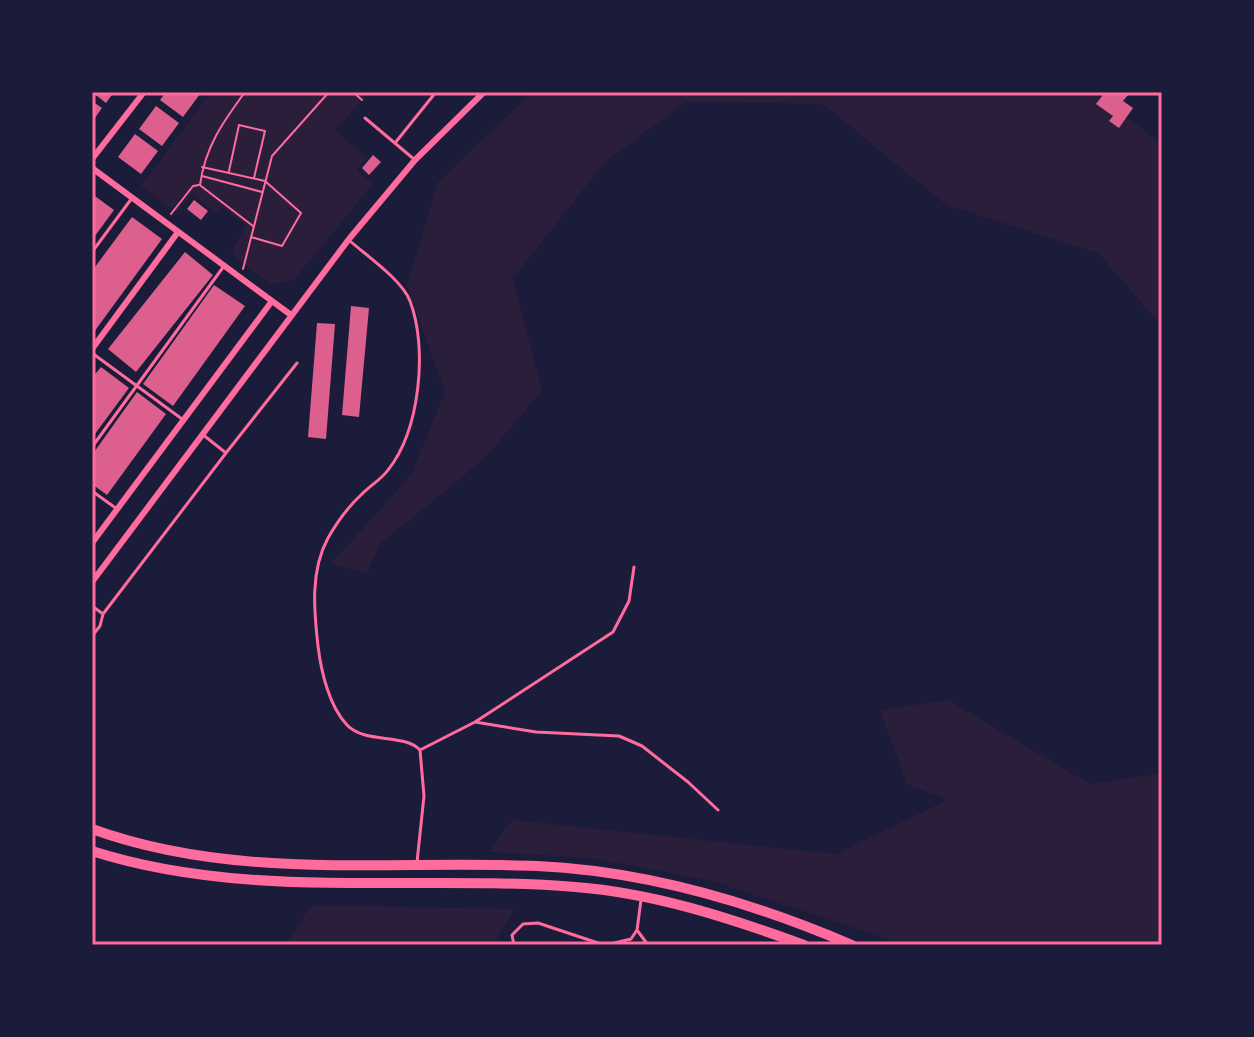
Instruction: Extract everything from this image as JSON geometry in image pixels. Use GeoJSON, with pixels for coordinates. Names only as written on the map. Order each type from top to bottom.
{"type":"FeatureCollection","features":[{"type":"Feature","properties":{"kind":"main road"},"geometry":{"type":"LineString","coordinates":[[92,829],[131,842],[190,855],[242,862],[314,866],[535,866],[644,878],[749,905],[852,945]]}},
{"type":"Feature","properties":{"kind":"main road"},"geometry":{"type":"LineString","coordinates":[[92,851],[152,868],[252,880],[578,887],[641,896],[702,910],[804,945]]}},
{"type":"Feature","properties":{"kind":"street"},"geometry":{"type":"LineString","coordinates":[[92,159],[144,92]]}},
{"type":"Feature","properties":{"kind":"street"},"geometry":{"type":"LineString","coordinates":[[92,582],[349,239],[415,160],[484,92]]}},
{"type":"Feature","properties":{"kind":"street"},"geometry":{"type":"LineString","coordinates":[[92,168],[291,315]]}},
{"type":"Feature","properties":{"kind":"street"},"geometry":{"type":"LineString","coordinates":[[92,351],[178,232]]}},
{"type":"Feature","properties":{"kind":"street"},"geometry":{"type":"LineString","coordinates":[[92,543],[272,301]]}},
{"type":"Feature","properties":{"kind":"lane"},"geometry":{"type":"LineString","coordinates":[[395,143],[436,92]]}},
{"type":"Feature","properties":{"kind":"lane"},"geometry":{"type":"LineString","coordinates":[[365,118],[415,160]]}},
{"type":"Feature","properties":{"kind":"lane"},"geometry":{"type":"LineString","coordinates":[[92,252],[132,198]]}},
{"type":"Feature","properties":{"kind":"lane"},"geometry":{"type":"LineString","coordinates":[[349,239],[393,278],[410,299],[418,337],[420,384],[406,437],[388,470],[360,496],[328,539],[316,573],[314,615],[319,659],[330,695],[348,726],[377,738],[415,745],[420,750],[424,796],[417,866]]}},
{"type":"Feature","properties":{"kind":"lane"},"geometry":{"type":"LineString","coordinates":[[92,447],[224,266]]}},
{"type":"Feature","properties":{"kind":"lane"},"geometry":{"type":"LineString","coordinates":[[92,351],[183,420]]}},
{"type":"Feature","properties":{"kind":"lane"},"geometry":{"type":"LineString","coordinates":[[92,636],[100,626],[103,614],[297,363]]}},
{"type":"Feature","properties":{"kind":"lane"},"geometry":{"type":"LineString","coordinates":[[202,434],[226,453]]}},
{"type":"Feature","properties":{"kind":"lane"},"geometry":{"type":"LineString","coordinates":[[92,491],[117,509]]}},
{"type":"Feature","properties":{"kind":"lane"},"geometry":{"type":"LineString","coordinates":[[420,750],[475,722],[613,632],[629,601],[634,567]]}},
{"type":"Feature","properties":{"kind":"lane"},"geometry":{"type":"LineString","coordinates":[[92,606],[103,614]]}},
{"type":"Feature","properties":{"kind":"lane"},"geometry":{"type":"LineString","coordinates":[[475,722],[536,732],[619,736],[642,746],[718,810]]}},
{"type":"Feature","properties":{"kind":"lane"},"geometry":{"type":"LineString","coordinates":[[514,945],[512,935],[523,924],[538,923],[605,945],[631,939],[637,930],[641,896]]}},
{"type":"Feature","properties":{"kind":"lane"},"geometry":{"type":"LineString","coordinates":[[637,930],[648,945]]}},
{"type":"Feature","properties":{"kind":"path"},"geometry":{"type":"LineString","coordinates":[[200,185],[202,167],[216,131],[245,92]]}},
{"type":"Feature","properties":{"kind":"path"},"geometry":{"type":"LineString","coordinates":[[241,278],[272,156],[329,92]]}},
{"type":"Feature","properties":{"kind":"path"},"geometry":{"type":"LineString","coordinates":[[353,92],[362,100]]}},
{"type":"Feature","properties":{"kind":"path"},"geometry":{"type":"LineString","coordinates":[[228,173],[239,125],[265,131],[254,179]]}},
{"type":"Feature","properties":{"kind":"path"},"geometry":{"type":"LineString","coordinates":[[202,167],[265,181],[301,213],[282,246],[251,237]]}},
{"type":"Feature","properties":{"kind":"path"},"geometry":{"type":"LineString","coordinates":[[201,176],[263,192]]}},
{"type":"Feature","properties":{"kind":"path"},"geometry":{"type":"LineString","coordinates":[[165,222],[193,186],[200,185],[254,226]]}},
{"type":"Feature","properties":{"kind":"shaded area"},"geometry":{"type":"Polygon","coordinates":[[[211,92],[369,92],[336,130],[366,158],[357,170],[373,184],[294,280],[270,284],[231,254],[246,225],[222,208],[217,214],[192,194],[177,213],[141,186],[211,92]]]}},
{"type":"Feature","properties":{"kind":"shaded area"},"geometry":{"type":"Polygon","coordinates":[[[533,92],[1094,92],[1162,144],[1162,326],[1098,253],[946,205],[823,104],[686,102],[605,162],[513,278],[542,391],[483,460],[381,543],[367,572],[331,564],[411,475],[445,392],[407,286],[438,182],[533,92]]]}},
{"type":"Feature","properties":{"kind":"shaded area"},"geometry":{"type":"Polygon","coordinates":[[[948,700],[1090,784],[1162,773],[1162,945],[905,945],[712,881],[591,858],[489,852],[512,820],[836,854],[947,800],[907,784],[880,710],[948,700]]]}},
{"type":"Feature","properties":{"kind":"shaded area"},"geometry":{"type":"Polygon","coordinates":[[[311,905],[514,909],[494,945],[285,945],[311,905]]]}},
{"type":"Feature","properties":{"kind":"building"},"geometry":{"type":"Polygon","coordinates":[[[92,92],[114,92],[106,103],[92,92]]]}},
{"type":"Feature","properties":{"kind":"building"},"geometry":{"type":"Polygon","coordinates":[[[166,92],[200,94],[183,117],[160,100],[166,92]]]}},
{"type":"Feature","properties":{"kind":"building"},"geometry":{"type":"Polygon","coordinates":[[[1105,92],[1125,92],[1128,95],[1123,101],[1133,108],[1119,128],[1109,121],[1113,116],[1096,104],[1105,92]]]}},
{"type":"Feature","properties":{"kind":"building"},"geometry":{"type":"Polygon","coordinates":[[[92,101],[102,108],[92,122],[92,101]]]}},
{"type":"Feature","properties":{"kind":"building"},"geometry":{"type":"Polygon","coordinates":[[[156,106],[179,123],[162,146],[139,129],[156,106]]]}},
{"type":"Feature","properties":{"kind":"building"},"geometry":{"type":"Polygon","coordinates":[[[135,134],[158,151],[141,174],[118,157],[135,134]]]}},
{"type":"Feature","properties":{"kind":"building"},"geometry":{"type":"Polygon","coordinates":[[[373,155],[381,162],[369,175],[362,168],[373,155]]]}},
{"type":"Feature","properties":{"kind":"building"},"geometry":{"type":"Polygon","coordinates":[[[92,194],[114,210],[92,240],[92,194]]]}},
{"type":"Feature","properties":{"kind":"building"},"geometry":{"type":"Polygon","coordinates":[[[194,200],[208,211],[201,220],[187,209],[194,200]]]}},
{"type":"Feature","properties":{"kind":"building"},"geometry":{"type":"Polygon","coordinates":[[[132,217],[162,239],[94,332],[92,271],[132,217]]]}},
{"type":"Feature","properties":{"kind":"building"},"geometry":{"type":"Polygon","coordinates":[[[185,252],[213,275],[136,372],[108,349],[185,252]]]}},
{"type":"Feature","properties":{"kind":"building"},"geometry":{"type":"Polygon","coordinates":[[[214,285],[245,306],[173,406],[143,384],[214,285]]]}},
{"type":"Feature","properties":{"kind":"building"},"geometry":{"type":"Polygon","coordinates":[[[351,306],[369,308],[359,417],[342,415],[351,306]]]}},
{"type":"Feature","properties":{"kind":"building"},"geometry":{"type":"Polygon","coordinates":[[[317,323],[335,324],[326,439],[308,437],[317,323]]]}},
{"type":"Feature","properties":{"kind":"building"},"geometry":{"type":"Polygon","coordinates":[[[101,367],[129,388],[92,438],[92,378],[101,367]]]}},
{"type":"Feature","properties":{"kind":"building"},"geometry":{"type":"Polygon","coordinates":[[[137,392],[166,414],[107,495],[92,484],[92,455],[137,392]]]}}]}
